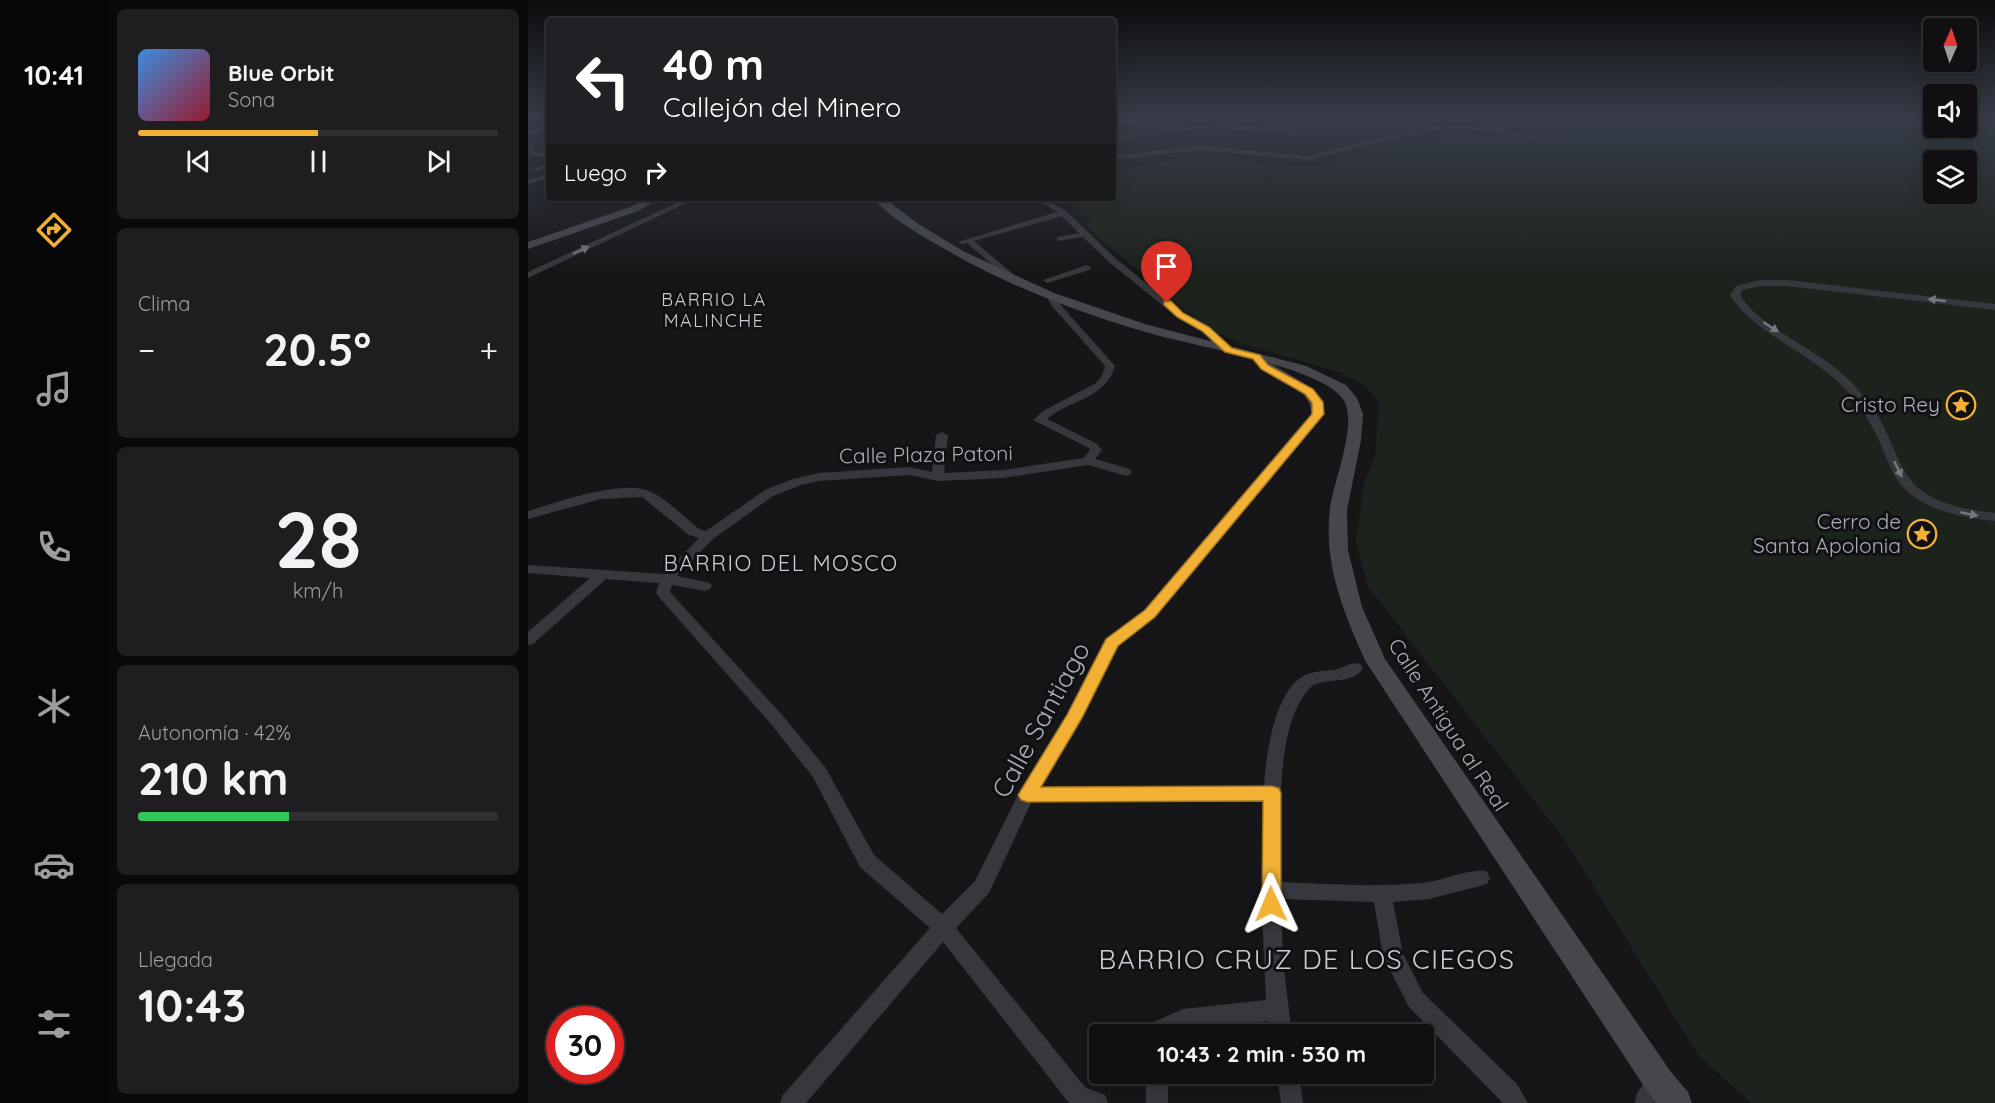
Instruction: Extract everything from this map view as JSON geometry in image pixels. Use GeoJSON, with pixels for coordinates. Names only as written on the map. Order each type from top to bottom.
{"type":"FeatureCollection","features":[{"type":"Feature","properties":{"kind":"main road"},"geometry":{"type":"LineString","coordinates":[[528,237],[628,201]]}},
{"type":"Feature","properties":{"kind":"main road"},"geometry":{"type":"LineString","coordinates":[[528,246],[634,209],[650,201]]}},
{"type":"Feature","properties":{"kind":"main road","name":"Calle Antigua al Real"},"geometry":{"type":"LineString","coordinates":[[882,201],[945,244],[1015,280],[1049,289],[1148,329],[1257,357],[1326,378],[1352,402],[1356,413],[1355,427],[1338,511],[1340,571],[1360,628],[1376,662],[1664,1098],[1683,1103]]}},
{"type":"Feature","properties":{"kind":"street"},"geometry":{"type":"LineString","coordinates":[[528,182],[546,176]]}},
{"type":"Feature","properties":{"kind":"street"},"geometry":{"type":"LineString","coordinates":[[528,274],[686,201]]}},
{"type":"Feature","properties":{"kind":"street"},"geometry":{"type":"LineString","coordinates":[[1044,201],[1063,213],[1112,260],[1180,315],[1205,329],[1228,350]]}},
{"type":"Feature","properties":{"kind":"street"},"geometry":{"type":"LineString","coordinates":[[1015,280],[965,241],[1063,213]]}},
{"type":"Feature","properties":{"kind":"street"},"geometry":{"type":"LineString","coordinates":[[1060,239],[1086,234]]}},
{"type":"Feature","properties":{"kind":"street"},"geometry":{"type":"LineString","coordinates":[[1087,268],[1049,289],[1054,303],[1110,366],[1109,375],[1102,383],[1051,410],[1038,420],[1093,446],[1096,450],[1095,456],[1088,461]]}},
{"type":"Feature","properties":{"kind":"street"},"geometry":{"type":"LineString","coordinates":[[1995,307],[1787,283],[1760,283],[1739,288],[1735,295],[1737,301],[1749,314],[1830,368],[1857,392],[1883,436],[1900,476],[1917,494],[1943,507],[1972,515],[1995,517]]}},
{"type":"Feature","properties":{"kind":"street","name":"Calle Santiago"},"geometry":{"type":"LineString","coordinates":[[790,1103],[943,927],[982,887],[1027,795],[1074,718],[1112,642],[1150,614],[1318,414],[1317,402],[1309,391],[1265,367],[1257,357]]}},
{"type":"Feature","properties":{"kind":"street"},"geometry":{"type":"LineString","coordinates":[[938,477],[942,440]]}},
{"type":"Feature","properties":{"kind":"street"},"geometry":{"type":"LineString","coordinates":[[1088,461],[1126,472]]}},
{"type":"Feature","properties":{"kind":"street","name":"Calle Plaza Patoni"},"geometry":{"type":"LineString","coordinates":[[667,579],[708,536],[769,493],[797,482],[819,477],[909,471],[938,477],[1003,474],[1088,461]]}},
{"type":"Feature","properties":{"kind":"street"},"geometry":{"type":"LineString","coordinates":[[528,515],[608,495],[636,492],[646,494],[694,532],[708,536]]}},
{"type":"Feature","properties":{"kind":"street"},"geometry":{"type":"LineString","coordinates":[[528,569],[667,579],[705,586]]}},
{"type":"Feature","properties":{"kind":"street"},"geometry":{"type":"LineString","coordinates":[[528,640],[601,576]]}},
{"type":"Feature","properties":{"kind":"street"},"geometry":{"type":"LineString","coordinates":[[667,579],[663,593],[686,622],[777,720],[819,772],[867,861],[943,927],[1077,1095],[1097,1103]]}},
{"type":"Feature","properties":{"kind":"street"},"geometry":{"type":"LineString","coordinates":[[1279,1024],[1271,890],[1272,793],[1282,723],[1305,682],[1316,677],[1346,674],[1355,668]]}},
{"type":"Feature","properties":{"kind":"street"},"geometry":{"type":"LineString","coordinates":[[1027,795],[1272,793]]}},
{"type":"Feature","properties":{"kind":"street"},"geometry":{"type":"LineString","coordinates":[[1271,890],[1382,894],[1462,885],[1480,878]]}},
{"type":"Feature","properties":{"kind":"street"},"geometry":{"type":"LineString","coordinates":[[1382,894],[1393,956],[1416,1000],[1512,1099]]}},
{"type":"Feature","properties":{"kind":"street"},"geometry":{"type":"LineString","coordinates":[[1175,1024],[1183,1020],[1277,1009]]}},
{"type":"Feature","properties":{"kind":"street"},"geometry":{"type":"LineString","coordinates":[[1157,1084],[1157,1103]]}},
{"type":"Feature","properties":{"kind":"street"},"geometry":{"type":"LineString","coordinates":[[1289,1084],[1292,1103]]}},
{"type":"Feature","properties":{"kind":"shaded area"},"geometry":{"type":"Polygon","coordinates":[[[1120,170],[1923,170],[1923,204],[1977,204],[1977,170],[1995,170],[1995,1103],[1751,1103],[1698,1055],[1565,840],[1367,585],[1356,542],[1364,483],[1375,456],[1379,402],[1363,384],[1339,372],[1243,344],[1216,332],[1187,312],[1086,226],[1092,221],[1065,201],[1116,201],[1116,171],[1120,170]]]}},
{"type":"Feature","properties":{"kind":"place","name":"Cristo Rey"},"geometry":{"type":"Point","coordinates":[1961,405]}},
{"type":"Feature","properties":{"kind":"place","name":"Cerro de Santa Apolonia"},"geometry":{"type":"Point","coordinates":[1922,534]}},
{"type":"Feature","properties":{"kind":"district","name":"BARRIO LA MALINCHE"},"geometry":{"type":"Point","coordinates":[714,310]}},
{"type":"Feature","properties":{"kind":"district","name":"BARRIO DEL MOSCO"},"geometry":{"type":"Point","coordinates":[781,563]}},
{"type":"Feature","properties":{"kind":"district","name":"BARRIO CRUZ DE LOS CIEGOS"},"geometry":{"type":"Point","coordinates":[1307,960]}},
{"type":"Feature","properties":{"kind":"route"},"geometry":{"type":"LineString","coordinates":[[1167,303],[1180,315],[1205,329],[1228,350],[1257,357],[1265,367],[1297,382],[1309,391],[1317,402],[1318,414],[1150,614],[1112,642],[1074,718],[1027,795],[1272,793],[1271,904]]}}]}
